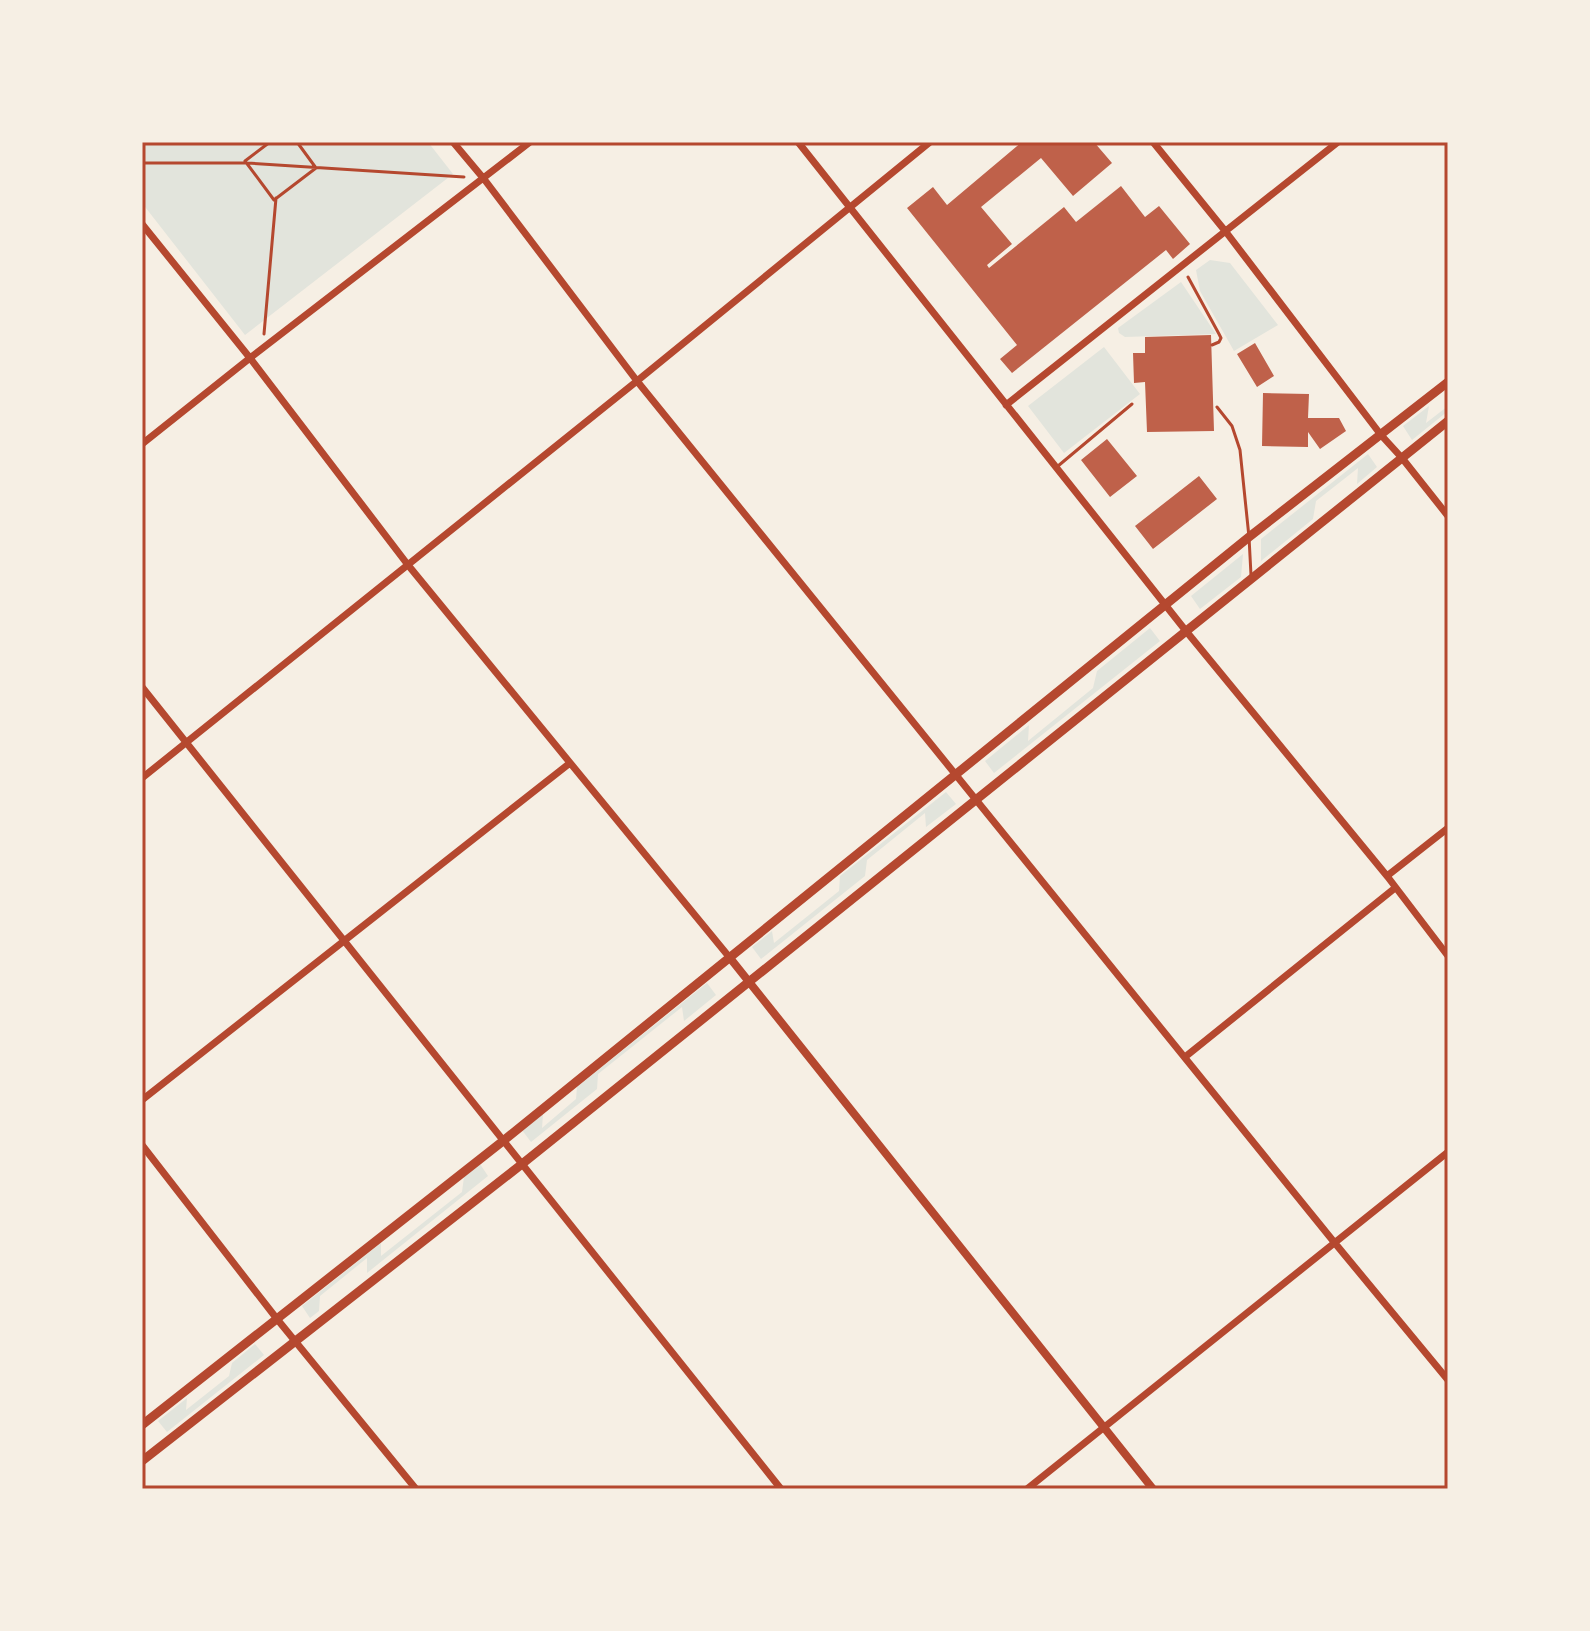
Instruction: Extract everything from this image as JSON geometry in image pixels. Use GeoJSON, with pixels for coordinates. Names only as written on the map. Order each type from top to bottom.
{"type":"FeatureCollection","features":[{"type":"Feature","properties":{"kind":"main road"},"geometry":{"type":"LineString","coordinates":[[142,1425],[503,1141],[1249,537],[1448,382]]}},
{"type":"Feature","properties":{"kind":"main road"},"geometry":{"type":"LineString","coordinates":[[146,1458],[522,1164],[1448,421]]}},
{"type":"Feature","properties":{"kind":"street"},"geometry":{"type":"LineString","coordinates":[[453,142],[637,381],[1448,1380]]}},
{"type":"Feature","properties":{"kind":"street"},"geometry":{"type":"LineString","coordinates":[[142,444],[530,142]]}},
{"type":"Feature","properties":{"kind":"street"},"geometry":{"type":"LineString","coordinates":[[798,142],[1448,956]]}},
{"type":"Feature","properties":{"kind":"street"},"geometry":{"type":"LineString","coordinates":[[142,778],[930,142]]}},
{"type":"Feature","properties":{"kind":"street"},"geometry":{"type":"LineString","coordinates":[[1153,142],[1381,435],[1448,516]]}},
{"type":"Feature","properties":{"kind":"street"},"geometry":{"type":"LineString","coordinates":[[1006,405],[1338,142]]}},
{"type":"Feature","properties":{"kind":"street"},"geometry":{"type":"LineString","coordinates":[[142,224],[250,358],[408,565],[730,958],[1153,1489]]}},
{"type":"Feature","properties":{"kind":"street"},"geometry":{"type":"LineString","coordinates":[[142,687],[781,1489]]}},
{"type":"Feature","properties":{"kind":"street"},"geometry":{"type":"LineString","coordinates":[[142,1100],[570,763]]}},
{"type":"Feature","properties":{"kind":"street"},"geometry":{"type":"LineString","coordinates":[[1387,876],[1448,828]]}},
{"type":"Feature","properties":{"kind":"street"},"geometry":{"type":"LineString","coordinates":[[1185,1057],[1395,888]]}},
{"type":"Feature","properties":{"kind":"street"},"geometry":{"type":"LineString","coordinates":[[142,1145],[277,1319],[416,1489]]}},
{"type":"Feature","properties":{"kind":"street"},"geometry":{"type":"LineString","coordinates":[[1027,1489],[1448,1152]]}},
{"type":"Feature","properties":{"kind":"street"},"geometry":{"type":"LineString","coordinates":[[142,1445],[146,1458]]}},
{"type":"Feature","properties":{"kind":"lane"},"geometry":{"type":"LineString","coordinates":[[1056,468],[1132,404]]}},
{"type":"Feature","properties":{"kind":"lane"},"geometry":{"type":"LineString","coordinates":[[1217,407],[1232,426],[1240,450],[1251,579]]}},
{"type":"Feature","properties":{"kind":"path"},"geometry":{"type":"LineString","coordinates":[[270,142],[245,161],[274,200],[315,166]]}},
{"type":"Feature","properties":{"kind":"path"},"geometry":{"type":"LineString","coordinates":[[297,142],[315,166]]}},
{"type":"Feature","properties":{"kind":"path"},"geometry":{"type":"LineString","coordinates":[[142,163],[315,166],[484,179]]}},
{"type":"Feature","properties":{"kind":"path"},"geometry":{"type":"LineString","coordinates":[[262,348],[276,198]]}},
{"type":"Feature","properties":{"kind":"path"},"geometry":{"type":"LineString","coordinates":[[1182,266],[1221,338],[1212,345]]}},
{"type":"Feature","properties":{"kind":"shaded area"},"geometry":{"type":"Polygon","coordinates":[[[142,142],[428,142],[453,174],[245,335],[142,203],[142,142]]]}},
{"type":"Feature","properties":{"kind":"shaded area"},"geometry":{"type":"Polygon","coordinates":[[[1210,260],[1230,263],[1278,325],[1234,351],[1200,291],[1196,270],[1210,260]]]}},
{"type":"Feature","properties":{"kind":"shaded area"},"geometry":{"type":"Polygon","coordinates":[[[1181,282],[1216,334],[1125,337],[1119,333],[1118,328],[1181,282]]]}},
{"type":"Feature","properties":{"kind":"shaded area"},"geometry":{"type":"Polygon","coordinates":[[[1104,347],[1140,394],[1064,453],[1028,406],[1104,347]]]}},
{"type":"Feature","properties":{"kind":"shaded area"},"geometry":{"type":"Polygon","coordinates":[[[1429,406],[1426,423],[1448,406],[1448,411],[1412,440],[1403,426],[1429,406]]]}},
{"type":"Feature","properties":{"kind":"shaded area"},"geometry":{"type":"Polygon","coordinates":[[[1368,454],[1377,467],[1357,484],[1358,468],[1316,501],[1313,519],[1261,561],[1261,539],[1368,454]]]}},
{"type":"Feature","properties":{"kind":"shaded area"},"geometry":{"type":"Polygon","coordinates":[[[1243,554],[1241,577],[1200,609],[1191,596],[1243,554]]]}},
{"type":"Feature","properties":{"kind":"shaded area"},"geometry":{"type":"Polygon","coordinates":[[[1150,628],[1160,641],[994,773],[985,761],[1029,725],[1028,741],[1093,688],[1097,671],[1150,628]]]}},
{"type":"Feature","properties":{"kind":"shaded area"},"geometry":{"type":"Polygon","coordinates":[[[946,792],[956,804],[926,827],[925,813],[867,860],[865,876],[761,959],[752,947],[772,931],[774,943],[839,891],[840,876],[946,792]]]}},
{"type":"Feature","properties":{"kind":"shaded area"},"geometry":{"type":"Polygon","coordinates":[[[707,983],[716,995],[684,1021],[682,1007],[598,1074],[597,1089],[531,1142],[522,1130],[543,1114],[542,1128],[576,1099],[577,1087],[707,983]]]}},
{"type":"Feature","properties":{"kind":"shaded area"},"geometry":{"type":"Polygon","coordinates":[[[480,1164],[488,1176],[367,1273],[367,1258],[320,1296],[319,1311],[310,1318],[302,1306],[381,1243],[381,1256],[462,1192],[464,1177],[480,1164]]]}},
{"type":"Feature","properties":{"kind":"shaded area"},"geometry":{"type":"Polygon","coordinates":[[[255,1344],[264,1355],[167,1432],[158,1421],[187,1398],[186,1410],[229,1376],[232,1363],[255,1344]]]}},
{"type":"Feature","properties":{"kind":"building"},"geometry":{"type":"Polygon","coordinates":[[[1022,142],[1094,142],[1112,163],[1073,196],[1041,158],[981,207],[1012,244],[987,265],[989,268],[1064,207],[1076,222],[1121,186],[1145,217],[1159,206],[1190,244],[1173,259],[1166,250],[1012,373],[1000,359],[1017,345],[907,208],[933,187],[947,205],[1022,142]]]}},
{"type":"Feature","properties":{"kind":"building"},"geometry":{"type":"Polygon","coordinates":[[[1211,335],[1214,431],[1147,432],[1145,382],[1134,383],[1133,353],[1145,353],[1145,337],[1211,335]]]}},
{"type":"Feature","properties":{"kind":"building"},"geometry":{"type":"Polygon","coordinates":[[[1255,343],[1274,376],[1257,387],[1237,354],[1255,343]]]}},
{"type":"Feature","properties":{"kind":"building"},"geometry":{"type":"Polygon","coordinates":[[[1263,393],[1309,394],[1308,418],[1339,418],[1346,431],[1320,449],[1308,432],[1308,447],[1262,446],[1263,393]]]}},
{"type":"Feature","properties":{"kind":"building"},"geometry":{"type":"Polygon","coordinates":[[[1107,439],[1137,476],[1110,497],[1081,460],[1107,439]]]}},
{"type":"Feature","properties":{"kind":"building"},"geometry":{"type":"Polygon","coordinates":[[[1199,476],[1217,499],[1153,549],[1135,526],[1199,476]]]}}]}
